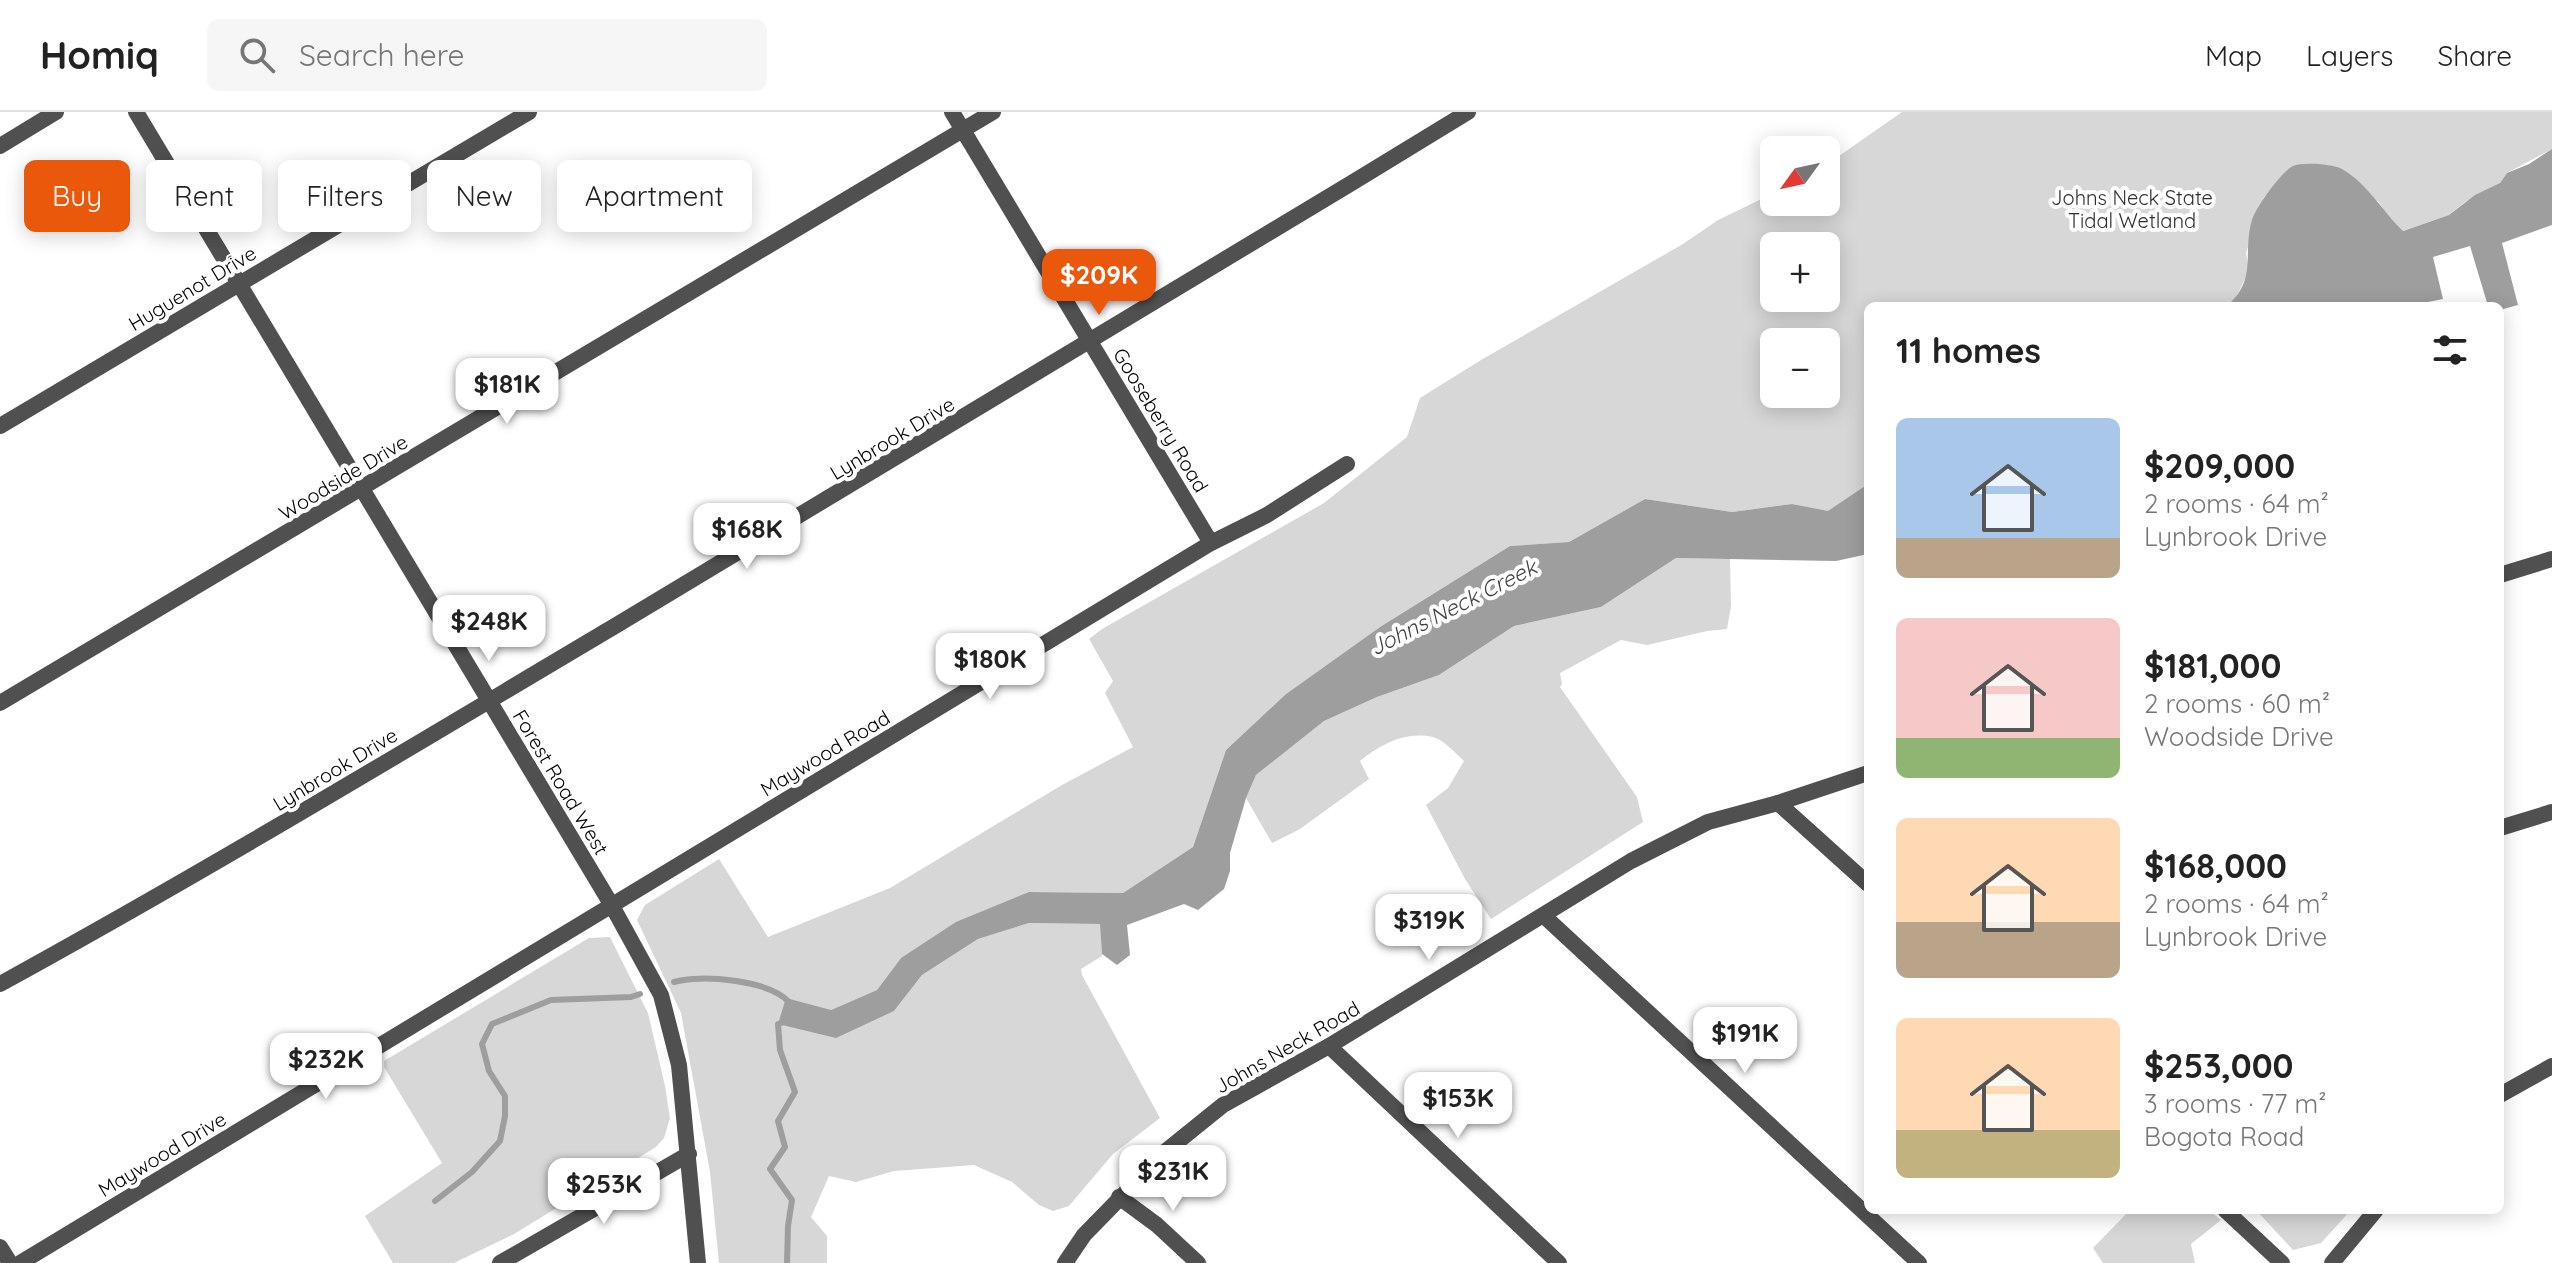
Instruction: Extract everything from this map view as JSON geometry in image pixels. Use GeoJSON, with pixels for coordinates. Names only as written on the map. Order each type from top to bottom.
{"type":"FeatureCollection","features":[{"type":"Feature","properties":{"kind":"street"},"geometry":{"type":"LineString","coordinates":[[0,146],[56,112]]}},
{"type":"Feature","properties":{"kind":"street","name":"Forest Road West"},"geometry":{"type":"LineString","coordinates":[[136,112],[611,904],[661,995],[679,1065],[698,1263]]}},
{"type":"Feature","properties":{"kind":"street","name":"Huguenot Drive"},"geometry":{"type":"LineString","coordinates":[[0,426],[529,112]]}},
{"type":"Feature","properties":{"kind":"street","name":"Gooseberry Road"},"geometry":{"type":"LineString","coordinates":[[952,112],[1211,543]]}},
{"type":"Feature","properties":{"kind":"street","name":"Woodside Drive"},"geometry":{"type":"LineString","coordinates":[[0,703],[993,112]]}},
{"type":"Feature","properties":{"kind":"street","name":"Lynbrook Drive"},"geometry":{"type":"LineString","coordinates":[[0,984],[134,911],[489,701],[1092,342],[1468,112]]}},
{"type":"Feature","properties":{"kind":"street","name":"Maywood Road"},"geometry":{"type":"LineString","coordinates":[[611,904],[1211,543],[1267,515],[1347,464]]}},
{"type":"Feature","properties":{"kind":"street"},"geometry":{"type":"LineString","coordinates":[[2504,574],[2552,559]]}},
{"type":"Feature","properties":{"kind":"street","name":"Johns Neck Road"},"geometry":{"type":"LineString","coordinates":[[1065,1263],[1084,1235],[1119,1197],[1166,1151],[1223,1105],[1329,1046],[1631,861],[1708,822],[1864,774]]}},
{"type":"Feature","properties":{"kind":"street"},"geometry":{"type":"LineString","coordinates":[[1778,803],[1864,880]]}},
{"type":"Feature","properties":{"kind":"street"},"geometry":{"type":"LineString","coordinates":[[2504,827],[2552,812]]}},
{"type":"Feature","properties":{"kind":"street","name":"Maywood Drive"},"geometry":{"type":"LineString","coordinates":[[20,1263],[611,904]]}},
{"type":"Feature","properties":{"kind":"street"},"geometry":{"type":"LineString","coordinates":[[1544,916],[1864,1212]]}},
{"type":"Feature","properties":{"kind":"street"},"geometry":{"type":"LineString","coordinates":[[1329,1046],[1559,1263]]}},
{"type":"Feature","properties":{"kind":"street"},"geometry":{"type":"LineString","coordinates":[[2504,1093],[2552,1066]]}},
{"type":"Feature","properties":{"kind":"street"},"geometry":{"type":"LineString","coordinates":[[500,1263],[689,1154]]}},
{"type":"Feature","properties":{"kind":"street"},"geometry":{"type":"LineString","coordinates":[[1119,1197],[1157,1225],[1198,1263]]}},
{"type":"Feature","properties":{"kind":"street"},"geometry":{"type":"LineString","coordinates":[[1866,1214],[1919,1263]]}},
{"type":"Feature","properties":{"kind":"street"},"geometry":{"type":"LineString","coordinates":[[2229,1214],[2282,1263]]}},
{"type":"Feature","properties":{"kind":"street"},"geometry":{"type":"LineString","coordinates":[[2332,1263],[2373,1214]]}},
{"type":"Feature","properties":{"kind":"street"},"geometry":{"type":"LineString","coordinates":[[0,1247],[10,1263]]}},
{"type":"Feature","properties":{"kind":"green space","name":"Johns Neck State Tidal Wetland"},"geometry":{"type":"Polygon","coordinates":[[[1902,112],[2552,112],[2552,149],[2507,173],[2500,183],[2465,202],[2449,215],[2402,231],[2378,201],[2276,185],[2264,197],[2246,253],[2249,270],[2232,302],[1864,302],[1864,487],[1828,512],[1792,504],[1732,512],[1645,499],[1569,542],[1510,546],[1380,627],[1286,694],[1226,750],[1193,847],[1123,893],[1029,892],[901,958],[877,990],[831,1010],[779,1024],[894,1011],[922,975],[978,939],[1029,923],[1101,924],[1102,956],[1081,969],[1082,975],[1160,1118],[1113,1154],[1069,1206],[1053,1211],[1039,1205],[1012,1182],[974,1165],[894,1171],[856,1182],[829,1176],[811,1217],[827,1236],[827,1263],[719,1263],[710,1172],[681,1013],[637,920],[645,905],[719,859],[768,937],[890,888],[1062,785],[1133,747],[1105,693],[1113,681],[1089,639],[1324,503],[1407,437],[1420,398],[1683,244],[1718,220],[1760,200],[1760,216],[1840,216],[1840,155],[1902,112]]]}},
{"type":"Feature","properties":{"kind":"green space"},"geometry":{"type":"Polygon","coordinates":[[[1676,558],[1730,559],[1731,606],[1727,629],[1647,645],[1621,640],[1560,673],[1560,687],[1637,797],[1643,822],[1491,919],[1465,879],[1426,805],[1448,788],[1464,761],[1446,744],[1433,737],[1413,736],[1385,744],[1360,761],[1369,779],[1300,829],[1272,843],[1246,798],[1256,775],[1324,721],[1377,697],[1439,675],[1514,626],[1601,607],[1676,558]]]}},
{"type":"Feature","properties":{"kind":"green space"},"geometry":{"type":"Polygon","coordinates":[[[610,937],[648,1013],[670,1118],[664,1138],[656,1147],[514,1234],[454,1263],[393,1263],[365,1216],[442,1163],[384,1067],[384,1061],[589,938],[610,937]]]}},
{"type":"Feature","properties":{"kind":"green space"},"geometry":{"type":"Polygon","coordinates":[[[2126,1214],[2214,1214],[2221,1220],[2191,1244],[2195,1263],[2103,1263],[2093,1248],[2126,1214]]]}},
{"type":"Feature","properties":{"kind":"green space"},"geometry":{"type":"Polygon","coordinates":[[[2260,1214],[2347,1214],[2321,1243],[2293,1250],[2260,1214]]]}},
{"type":"Feature","properties":{"kind":"water"},"geometry":{"type":"Polygon","coordinates":[[[2552,149],[2552,225],[2502,243],[2518,305],[2504,309],[2504,302],[2487,302],[2470,246],[2433,257],[2443,299],[2428,302],[2231,302],[2246,276],[2249,232],[2254,214],[2276,182],[2293,166],[2318,164],[2342,169],[2367,190],[2403,231],[2449,215],[2475,195],[2500,183],[2507,173],[2529,164],[2552,149]]]}},
{"type":"Feature","properties":{"kind":"water"},"geometry":{"type":"Polygon","coordinates":[[[1864,487],[1864,555],[1836,561],[1676,558],[1601,607],[1514,626],[1439,675],[1377,697],[1324,721],[1256,775],[1230,853],[1230,871],[1224,889],[1198,910],[1184,904],[1127,925],[1130,955],[1117,965],[1102,954],[1100,924],[1029,923],[978,939],[922,975],[894,1011],[836,1038],[778,1024],[786,998],[831,1010],[877,990],[901,958],[956,922],[1029,892],[1123,893],[1193,847],[1226,750],[1286,694],[1380,627],[1510,546],[1569,542],[1645,499],[1732,512],[1792,504],[1828,511],[1864,487]]]}},
{"type":"Feature","properties":{"kind":"waterway","name":"Johns Neck Creek"},"geometry":{"type":"LineString","coordinates":[[674,982],[701,979],[734,981],[766,988],[789,1002]]}},
{"type":"Feature","properties":{"kind":"waterway","name":"Johns Neck Creek"},"geometry":{"type":"LineString","coordinates":[[435,1201],[472,1172],[500,1141],[505,1096],[489,1071],[482,1044],[492,1024],[551,1000],[640,994]]}},
{"type":"Feature","properties":{"kind":"waterway"},"geometry":{"type":"LineString","coordinates":[[784,1022],[778,1024],[780,1050],[795,1092],[778,1121],[785,1147],[770,1169],[792,1200],[787,1263]]}}]}
